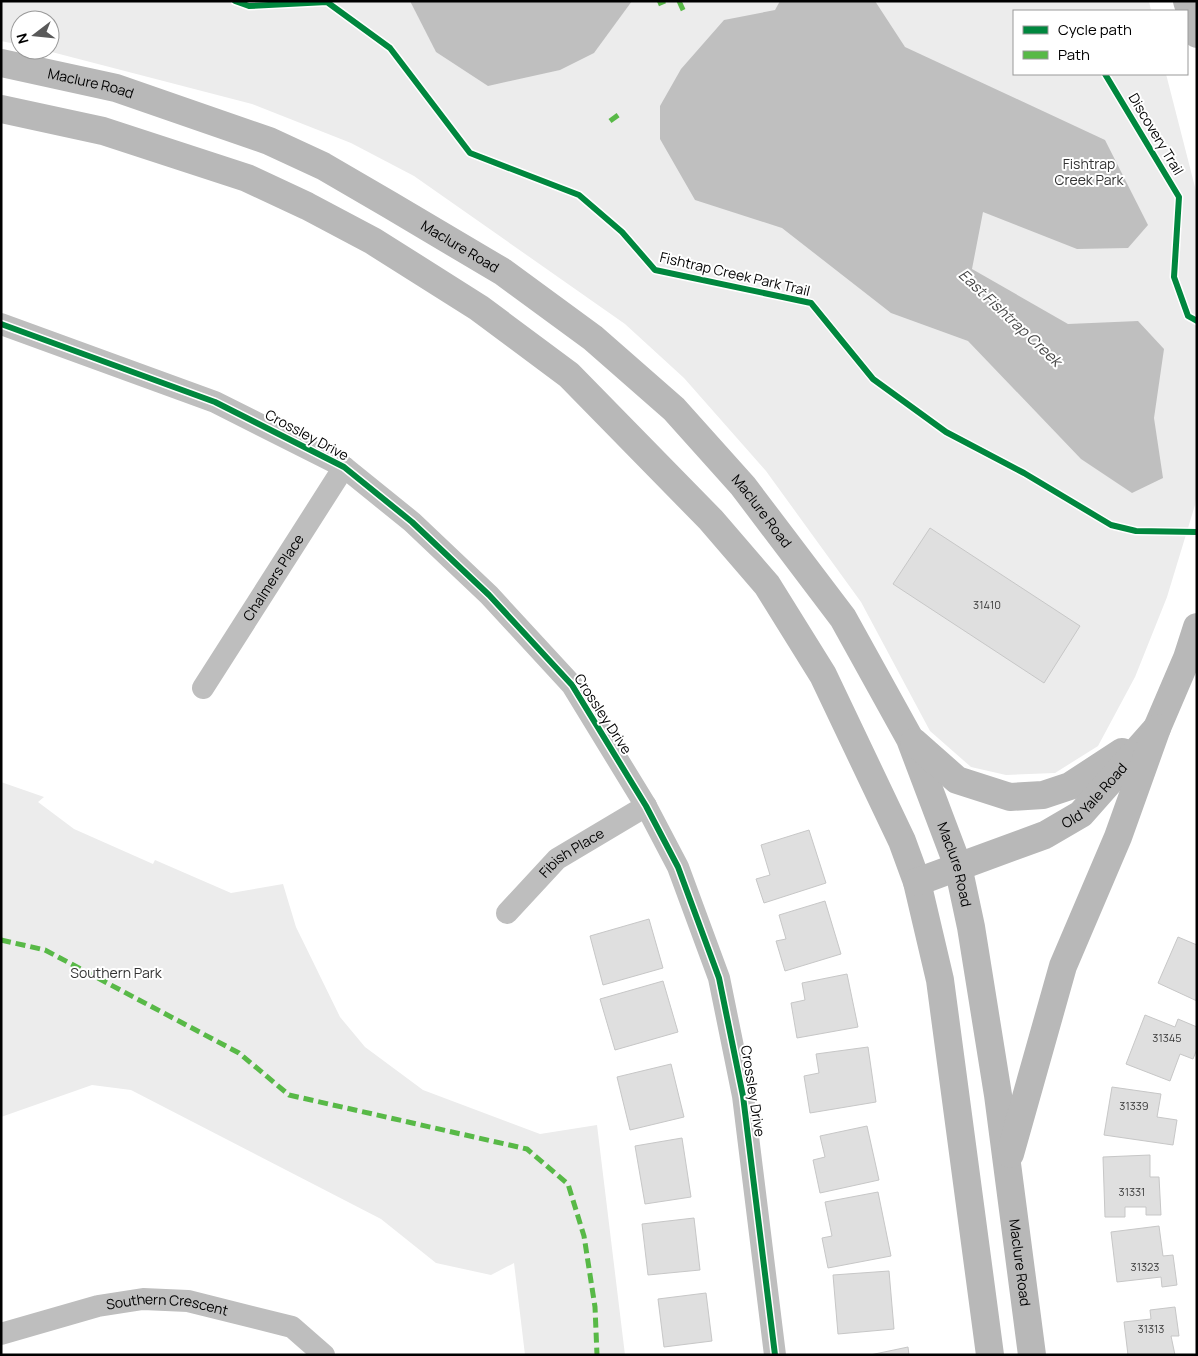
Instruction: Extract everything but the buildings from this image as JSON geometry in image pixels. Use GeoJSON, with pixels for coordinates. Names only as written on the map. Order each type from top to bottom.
{"type":"FeatureCollection","features":[{"type":"Feature","properties":{"kind":"main road"},"geometry":{"type":"LineString","coordinates":[[1187,1],[1197,34]]}},
{"type":"Feature","properties":{"kind":"main road","name":"Maclure Road"},"geometry":{"type":"LineString","coordinates":[[1,63],[116,88],[269,141],[390,205],[503,272],[593,338],[674,409],[743,486],[843,618],[910,739],[958,866],[971,927],[998,1095],[1006,1168],[1032,1355]]}},
{"type":"Feature","properties":{"kind":"main road"},"geometry":{"type":"LineString","coordinates":[[1,108],[103,131],[247,178],[307,206],[373,241],[471,303],[569,375],[711,520],[767,585],[823,675],[902,841],[916,882],[940,980],[990,1355]]}},
{"type":"Feature","properties":{"kind":"main road","name":"Old Yale Road"},"geometry":{"type":"LineString","coordinates":[[916,882],[1046,834],[1081,814],[1156,728],[1187,658],[1197,627]]}},
{"type":"Feature","properties":{"kind":"main road"},"geometry":{"type":"LineString","coordinates":[[910,739],[957,780],[1010,797],[1043,795],[1070,786],[1156,728]]}},
{"type":"Feature","properties":{"kind":"main road"},"geometry":{"type":"LineString","coordinates":[[1006,1168],[1063,966],[1118,837],[1156,728]]}},
{"type":"Feature","properties":{"kind":"street","name":"Crossley Drive"},"geometry":{"type":"LineString","coordinates":[[1,324],[215,402],[344,467],[412,522],[475,581],[572,684],[646,806],[678,867],[719,978],[743,1096],[776,1355]]}},
{"type":"Feature","properties":{"kind":"street","name":"Chalmers Place"},"geometry":{"type":"LineString","coordinates":[[203,688],[344,467]]}},
{"type":"Feature","properties":{"kind":"street","name":"Fibish Place"},"geometry":{"type":"LineString","coordinates":[[507,913],[557,859],[646,806]]}},
{"type":"Feature","properties":{"kind":"street","name":"Southern Crescent"},"geometry":{"type":"LineString","coordinates":[[1,1334],[98,1306],[144,1299],[188,1301],[292,1327],[324,1355]]}},
{"type":"Feature","properties":{"kind":"green space","name":"Fishtrap Creek Park"},"geometry":{"type":"Polygon","coordinates":[[[1,1],[1149,1],[1151,10],[1013,10],[1013,75],[1166,75],[1197,195],[1197,492],[1195,505],[1167,597],[1135,677],[1098,746],[1055,773],[1006,775],[971,767],[930,731],[861,602],[766,471],[684,378],[625,324],[414,176],[351,143],[252,104],[60,54],[60,10],[10,10],[10,43],[1,41],[1,1]]]}},
{"type":"Feature","properties":{"kind":"green space","name":"Southern Park"},"geometry":{"type":"Polygon","coordinates":[[[1,782],[44,797],[38,802],[74,829],[153,864],[155,860],[231,893],[283,884],[296,927],[340,1017],[365,1047],[423,1090],[540,1134],[597,1125],[625,1355],[525,1355],[514,1263],[491,1275],[436,1263],[381,1219],[131,1090],[92,1085],[1,1117],[1,782]]]}},
{"type":"Feature","properties":{"kind":"water"},"geometry":{"type":"Polygon","coordinates":[[[410,1],[632,1],[594,53],[560,70],[488,86],[436,52],[410,1]]]}},
{"type":"Feature","properties":{"kind":"water","name":"East Fishtrap Creek"},"geometry":{"type":"Polygon","coordinates":[[[780,1],[875,1],[905,47],[1105,140],[1148,225],[1128,248],[1077,249],[983,212],[972,269],[1068,324],[1138,321],[1164,349],[1154,418],[1163,478],[1132,493],[1081,459],[968,341],[891,313],[782,228],[695,200],[660,139],[660,106],[681,69],[724,20],[775,10],[780,1]]]}},
{"type":"Feature","properties":{"kind":"marked path"},"geometry":{"type":"LineString","coordinates":[[658,4],[665,1]]}},
{"type":"Feature","properties":{"kind":"marked path"},"geometry":{"type":"LineString","coordinates":[[679,1],[684,12]]}},
{"type":"Feature","properties":{"kind":"marked path"},"geometry":{"type":"LineString","coordinates":[[610,121],[621,113]]}},
{"type":"Feature","properties":{"kind":"marked path"},"geometry":{"type":"LineString","coordinates":[[1,940],[45,950],[239,1053],[289,1095],[527,1149],[568,1184],[584,1236],[595,1307],[597,1355]]}},
{"type":"Feature","properties":{"kind":"cycle path","name":"Fishtrap Creek Park Trail"},"geometry":{"type":"LineString","coordinates":[[235,1],[249,6],[327,2],[390,48],[470,153],[579,195],[622,232],[655,270],[811,303],[873,379],[946,432],[1024,473],[1111,525],[1136,531],[1197,532]]}},
{"type":"Feature","properties":{"kind":"cycle path","name":"Discovery Trail"},"geometry":{"type":"LineString","coordinates":[[1106,75],[1179,197],[1174,277],[1188,316],[1197,321]]}},
{"type":"Feature","properties":{"kind":"cycle path"},"geometry":{"type":"LineString","coordinates":[[1,324],[215,402],[344,467],[412,522],[489,595],[572,685],[646,806],[678,867],[719,978],[743,1096],[775,1355]]}}]}
